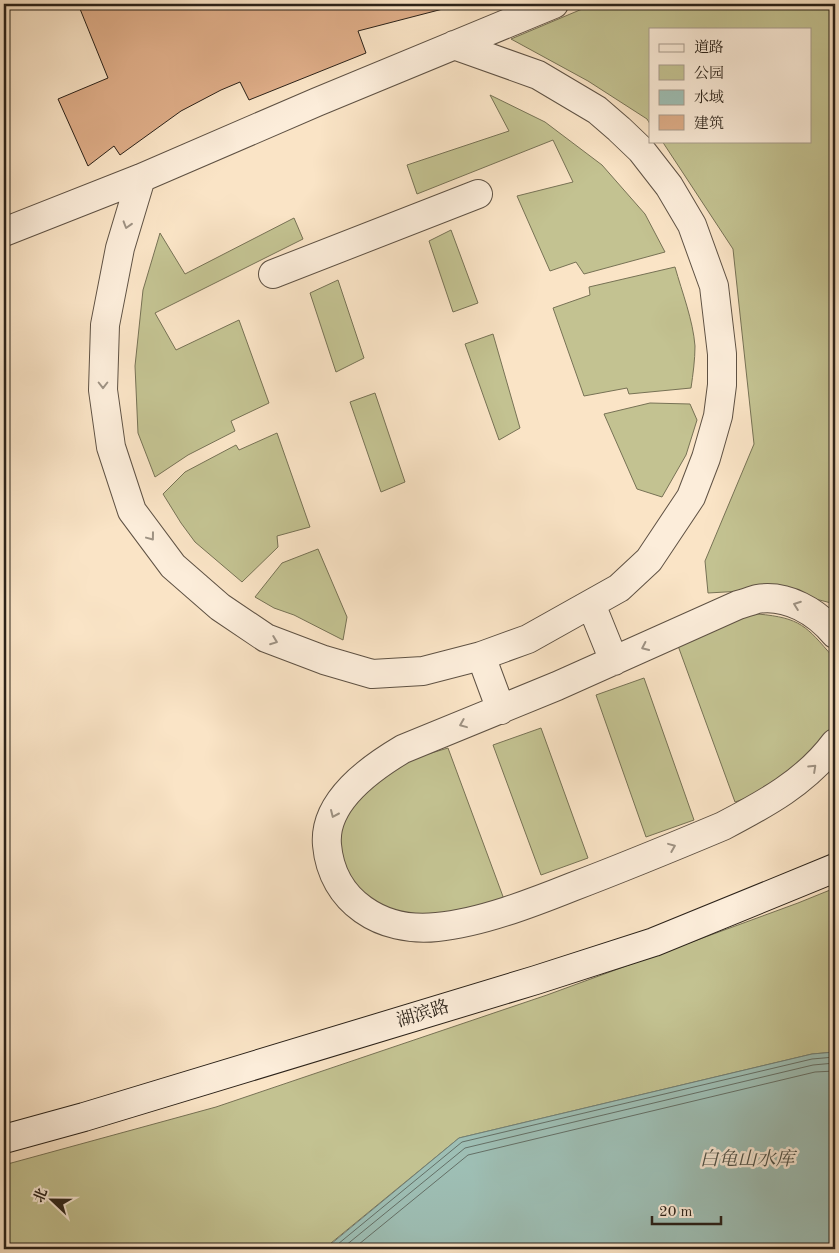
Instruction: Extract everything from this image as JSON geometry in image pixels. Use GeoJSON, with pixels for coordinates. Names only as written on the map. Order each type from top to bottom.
{"type":"FeatureCollection","features":[{"type":"Feature","properties":{"kind":"street"},"geometry":{"type":"LineString","coordinates":[[4,232],[141,178],[317,102],[554,4]]}},
{"type":"Feature","properties":{"kind":"street"},"geometry":{"type":"LineString","coordinates":[[141,178],[120,248],[105,325],[103,390],[111,447],[132,512],[173,566],[220,607],[266,638],[324,660],[372,674],[423,671],[481,656],[528,639],[619,588],[649,560],[691,497],[706,458],[718,416],[722,385],[722,354],[714,286],[692,225],[669,186],[641,150],[620,129],[597,110],[538,75],[454,45]]}},
{"type":"Feature","properties":{"kind":"street"},"geometry":{"type":"LineString","coordinates":[[272,274],[478,194]]}},
{"type":"Feature","properties":{"kind":"street"},"geometry":{"type":"LineString","coordinates":[[835,634],[828,625],[803,607],[775,599],[758,599],[738,605],[501,710],[403,749],[381,762],[360,778],[336,809],[330,823],[326,841],[328,862],[334,878],[345,894],[362,910],[396,924],[436,928],[459,924],[529,904],[723,826],[793,786],[825,757],[835,743]]}},
{"type":"Feature","properties":{"kind":"street"},"geometry":{"type":"LineString","coordinates":[[591,604],[614,661]]}},
{"type":"Feature","properties":{"kind":"street"},"geometry":{"type":"LineString","coordinates":[[481,656],[501,710]]}},
{"type":"Feature","properties":{"kind":"street","name":"湖滨路"},"geometry":{"type":"LineString","coordinates":[[4,1139],[84,1117],[645,945],[835,868]]}},
{"type":"Feature","properties":{"kind":"green space"},"geometry":{"type":"Polygon","coordinates":[[[594,4],[835,4],[835,604],[777,589],[708,593],[705,561],[754,444],[733,249],[663,142],[812,142],[812,28],[649,28],[649,122],[647,119],[588,81],[511,39],[594,4]]]}},
{"type":"Feature","properties":{"kind":"green space"},"geometry":{"type":"Polygon","coordinates":[[[490,95],[545,122],[602,165],[645,214],[665,252],[584,274],[576,262],[550,271],[517,196],[573,182],[553,140],[417,194],[407,165],[509,131],[490,95]]]}},
{"type":"Feature","properties":{"kind":"green space"},"geometry":{"type":"Polygon","coordinates":[[[294,218],[303,239],[155,313],[176,350],[239,320],[269,403],[231,421],[235,431],[188,455],[155,477],[138,433],[135,366],[143,290],[160,233],[185,274],[294,218]]]}},
{"type":"Feature","properties":{"kind":"green space"},"geometry":{"type":"Polygon","coordinates":[[[451,230],[478,303],[453,312],[429,241],[451,230]]]}},
{"type":"Feature","properties":{"kind":"green space"},"geometry":{"type":"Polygon","coordinates":[[[675,267],[694,336],[695,357],[691,388],[629,394],[627,388],[584,396],[553,308],[590,295],[589,287],[675,267]]]}},
{"type":"Feature","properties":{"kind":"green space"},"geometry":{"type":"Polygon","coordinates":[[[338,280],[364,358],[336,372],[310,293],[338,280]]]}},
{"type":"Feature","properties":{"kind":"green space"},"geometry":{"type":"Polygon","coordinates":[[[493,334],[520,428],[499,440],[465,344],[493,334]]]}},
{"type":"Feature","properties":{"kind":"green space"},"geometry":{"type":"Polygon","coordinates":[[[375,393],[405,482],[381,492],[350,402],[375,393]]]}},
{"type":"Feature","properties":{"kind":"green space"},"geometry":{"type":"Polygon","coordinates":[[[650,403],[690,404],[697,420],[686,455],[662,497],[637,489],[604,414],[650,403]]]}},
{"type":"Feature","properties":{"kind":"green space"},"geometry":{"type":"Polygon","coordinates":[[[277,433],[310,527],[277,536],[278,547],[242,582],[195,542],[163,494],[185,472],[236,445],[239,450],[277,433]]]}},
{"type":"Feature","properties":{"kind":"green space"},"geometry":{"type":"Polygon","coordinates":[[[318,549],[347,617],[343,640],[294,615],[274,608],[255,597],[282,563],[318,549]]]}},
{"type":"Feature","properties":{"kind":"green space"},"geometry":{"type":"Polygon","coordinates":[[[758,614],[784,618],[801,625],[833,657],[835,662],[835,719],[828,733],[807,759],[763,792],[735,802],[677,643],[736,618],[758,614]]]}},
{"type":"Feature","properties":{"kind":"green space"},"geometry":{"type":"Polygon","coordinates":[[[644,678],[694,820],[646,837],[596,695],[644,678]]]}},
{"type":"Feature","properties":{"kind":"green space"},"geometry":{"type":"Polygon","coordinates":[[[541,728],[588,858],[541,875],[493,745],[541,728]]]}},
{"type":"Feature","properties":{"kind":"green space"},"geometry":{"type":"Polygon","coordinates":[[[448,748],[505,902],[452,915],[401,914],[361,896],[342,864],[340,833],[346,817],[378,779],[408,760],[448,748]]]}},
{"type":"Feature","properties":{"kind":"green space"},"geometry":{"type":"Polygon","coordinates":[[[835,888],[835,1052],[812,1054],[459,1138],[331,1243],[334,1249],[4,1249],[4,1165],[216,1107],[547,995],[835,888]]]}},
{"type":"Feature","properties":{"kind":"water","name":"白龟山水库"},"geometry":{"type":"Polygon","coordinates":[[[835,1052],[835,1249],[334,1249],[331,1244],[459,1138],[812,1054],[835,1052]]]}},
{"type":"Feature","properties":{"kind":"building"},"geometry":{"type":"Polygon","coordinates":[[[78,4],[462,4],[358,31],[366,53],[249,100],[240,82],[221,90],[181,111],[120,155],[114,146],[88,166],[58,99],[108,78],[78,4]]]}}]}
